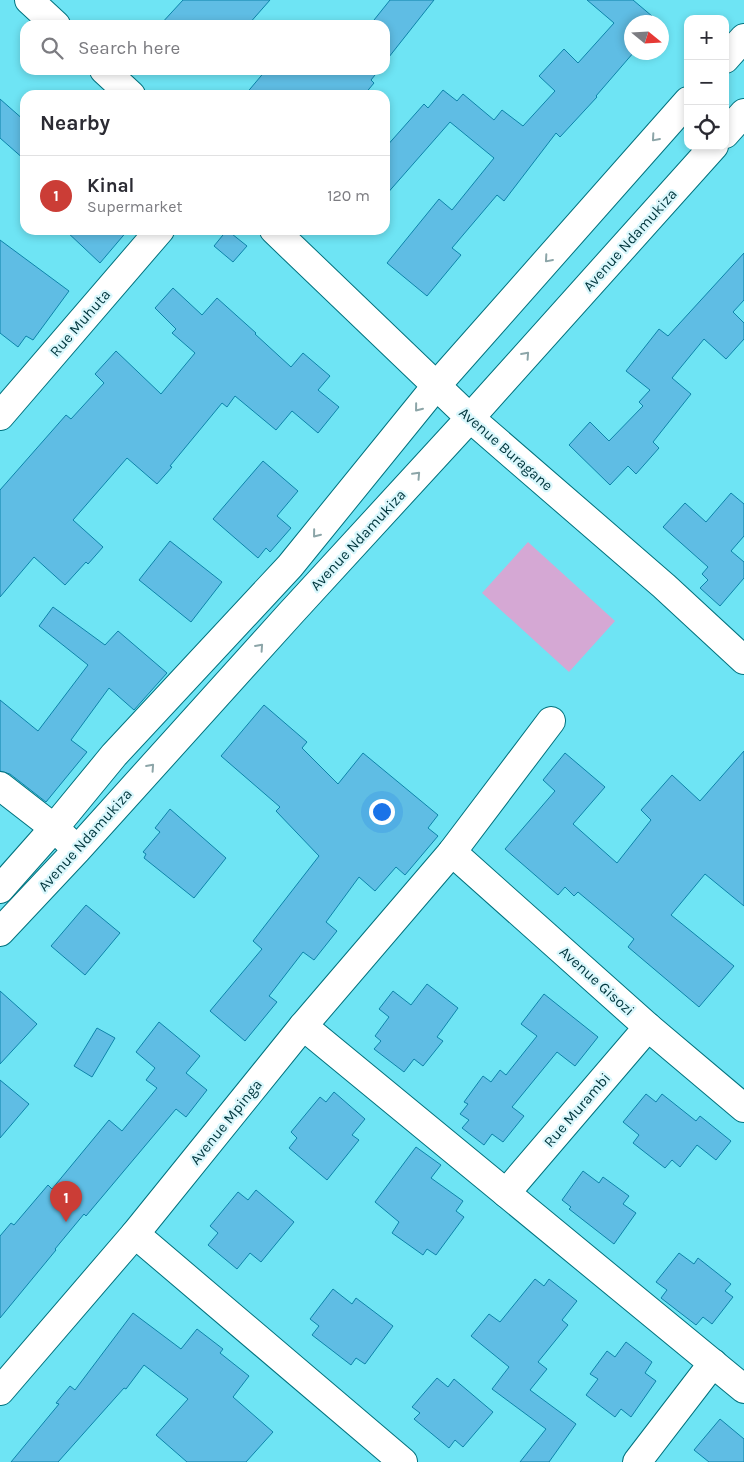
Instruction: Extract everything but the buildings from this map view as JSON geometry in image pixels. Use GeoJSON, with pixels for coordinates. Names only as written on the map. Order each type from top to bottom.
{"type":"FeatureCollection","features":[{"type":"Feature","properties":{"kind":"street"},"geometry":{"type":"LineString","coordinates":[[29,0],[51,20]]}},
{"type":"Feature","properties":{"kind":"street"},"geometry":{"type":"LineString","coordinates":[[729,55],[744,38]]}},
{"type":"Feature","properties":{"kind":"street"},"geometry":{"type":"LineString","coordinates":[[109,75],[126,90]]}},
{"type":"Feature","properties":{"kind":"street","name":"Avenue Ndamukiza"},"geometry":{"type":"LineString","coordinates":[[0,889],[54,828],[114,755],[290,566],[436,386],[684,105]]}},
{"type":"Feature","properties":{"kind":"street"},"geometry":{"type":"LineString","coordinates":[[729,130],[744,113]]}},
{"type":"Feature","properties":{"kind":"street","name":"Avenue Ndamukiza"},"geometry":{"type":"LineString","coordinates":[[0,932],[470,418],[710,150]]}},
{"type":"Feature","properties":{"kind":"street","name":"Rue Muhuta"},"geometry":{"type":"LineString","coordinates":[[0,416],[156,235]]}},
{"type":"Feature","properties":{"kind":"street","name":"Avenue Buragane"},"geometry":{"type":"LineString","coordinates":[[279,235],[470,418],[664,586],[744,660]]}},
{"type":"Feature","properties":{"kind":"street","name":"Avenue Mpinga"},"geometry":{"type":"LineString","coordinates":[[0,1391],[135,1234],[303,1026],[452,852],[551,721]]}},
{"type":"Feature","properties":{"kind":"street"},"geometry":{"type":"LineString","coordinates":[[0,786],[54,828],[77,850]]}},
{"type":"Feature","properties":{"kind":"street","name":"Avenue Gisozi"},"geometry":{"type":"LineString","coordinates":[[452,852],[648,1027],[744,1108]]}},
{"type":"Feature","properties":{"kind":"street"},"geometry":{"type":"LineString","coordinates":[[303,1026],[744,1389]]}},
{"type":"Feature","properties":{"kind":"street","name":"Rue Murambi"},"geometry":{"type":"LineString","coordinates":[[506,1193],[648,1027]]}},
{"type":"Feature","properties":{"kind":"street"},"geometry":{"type":"LineString","coordinates":[[135,1234],[403,1462]]}},
{"type":"Feature","properties":{"kind":"street"},"geometry":{"type":"LineString","coordinates":[[637,1462],[713,1363]]}},
{"type":"Feature","properties":{"kind":"shaded area"},"geometry":{"type":"Polygon","coordinates":[[[528,542],[615,621],[569,672],[482,593],[528,542]]]}},
{"type":"Feature","properties":{"kind":"place","name":"Kinal"},"geometry":{"type":"Point","coordinates":[66,1222]}}]}
